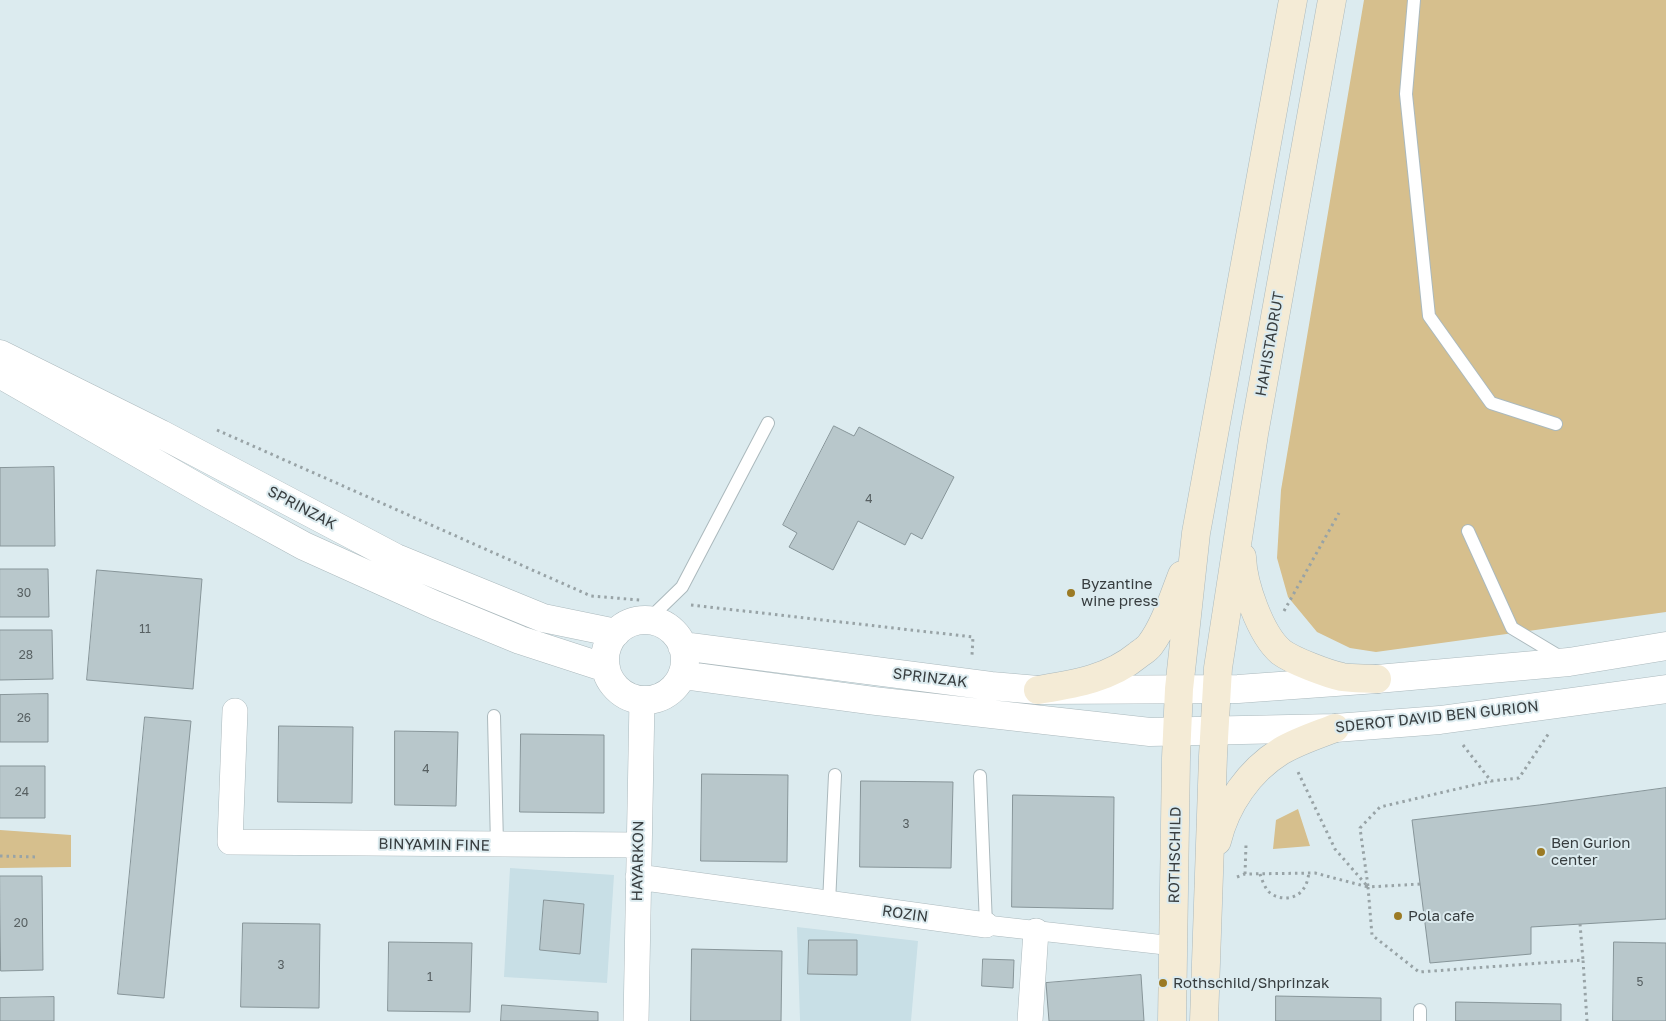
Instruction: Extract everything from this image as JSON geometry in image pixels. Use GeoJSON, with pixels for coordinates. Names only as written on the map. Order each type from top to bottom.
{"type":"FeatureCollection","features":[{"type":"Feature","properties":{"kind":"main road"},"geometry":{"type":"LineString","coordinates":[[1179,689],[1196,533],[1293,0]]}},
{"type":"Feature","properties":{"kind":"main road","name":"HAHISTADRUT"},"geometry":{"type":"LineString","coordinates":[[1216,690],[1254,434],[1332,0]]}},
{"type":"Feature","properties":{"kind":"main road"},"geometry":{"type":"LineString","coordinates":[[1241,520],[1242,561],[1246,581],[1258,620],[1281,652],[1299,662],[1343,677],[1377,679]]}},
{"type":"Feature","properties":{"kind":"main road"},"geometry":{"type":"LineString","coordinates":[[1038,690],[1075,684],[1114,672],[1130,662],[1149,646],[1163,622],[1175,595],[1196,533]]}},
{"type":"Feature","properties":{"kind":"main road","name":"ROTHSCHILD"},"geometry":{"type":"LineString","coordinates":[[1172,1021],[1179,689]]}},
{"type":"Feature","properties":{"kind":"main road"},"geometry":{"type":"LineString","coordinates":[[1204,1021],[1216,690]]}},
{"type":"Feature","properties":{"kind":"main road"},"geometry":{"type":"LineString","coordinates":[[1208,886],[1214,853],[1226,813],[1248,780],[1262,765],[1282,751],[1335,728]]}},
{"type":"Feature","properties":{"kind":"street","name":"SPRINZAK"},"geometry":{"type":"LineString","coordinates":[[0,354],[170,439],[396,558],[543,618],[616,633]]}},
{"type":"Feature","properties":{"kind":"street","name":"SPRINZAK"},"geometry":{"type":"LineString","coordinates":[[0,374],[210,495],[304,546],[435,605],[503,633],[606,668]]}},
{"type":"Feature","properties":{"kind":"street"},"geometry":{"type":"LineString","coordinates":[[657,611],[661,623],[673,631],[682,646],[684,667],[682,675],[673,689],[662,697],[650,701],[637,700],[625,696],[615,688],[608,676],[604,662],[606,649],[612,637],[622,627],[657,611]]}},
{"type":"Feature","properties":{"kind":"street","name":"SPRINZAK"},"geometry":{"type":"LineString","coordinates":[[682,646],[971,684],[1038,690],[1179,689]]}},
{"type":"Feature","properties":{"kind":"street"},"geometry":{"type":"LineString","coordinates":[[1179,689],[1216,690],[1377,679],[1568,662],[1666,646]]}},
{"type":"Feature","properties":{"kind":"street","name":"SPRINZAK"},"geometry":{"type":"LineString","coordinates":[[682,675],[876,701],[1042,720],[1150,732],[1177,731]]}},
{"type":"Feature","properties":{"kind":"street","name":"SDEROT DAVID BEN GURION"},"geometry":{"type":"LineString","coordinates":[[1177,731],[1335,728],[1440,720],[1666,689]]}},
{"type":"Feature","properties":{"kind":"street","name":"HAYARKON"},"geometry":{"type":"LineString","coordinates":[[636,1021],[642,700]]}},
{"type":"Feature","properties":{"kind":"street","name":"BINYAMIN FINE"},"geometry":{"type":"LineString","coordinates":[[235,711],[230,842],[638,845]]}},
{"type":"Feature","properties":{"kind":"street","name":"ROZIN"},"geometry":{"type":"LineString","coordinates":[[638,877],[986,926],[1174,946]]}},
{"type":"Feature","properties":{"kind":"street"},"geometry":{"type":"LineString","coordinates":[[1030,1021],[1036,931]]}},
{"type":"Feature","properties":{"kind":"lane"},"geometry":{"type":"LineString","coordinates":[[1414,0],[1406,94],[1428,316],[1491,403],[1556,424]]}},
{"type":"Feature","properties":{"kind":"lane"},"geometry":{"type":"LineString","coordinates":[[657,611],[682,587],[768,424]]}},
{"type":"Feature","properties":{"kind":"lane"},"geometry":{"type":"LineString","coordinates":[[1468,531],[1512,628],[1568,662]]}},
{"type":"Feature","properties":{"kind":"lane"},"geometry":{"type":"LineString","coordinates":[[494,716],[497,845]]}},
{"type":"Feature","properties":{"kind":"lane"},"geometry":{"type":"LineString","coordinates":[[829,903],[834,775]]}},
{"type":"Feature","properties":{"kind":"lane"},"geometry":{"type":"LineString","coordinates":[[980,776],[986,926]]}},
{"type":"Feature","properties":{"kind":"path"},"geometry":{"type":"LineString","coordinates":[[210,427],[591,596],[657,611],[973,637],[971,684]]}},
{"type":"Feature","properties":{"kind":"path"},"geometry":{"type":"LineString","coordinates":[[1268,636],[1283,614],[1339,513]]}},
{"type":"Feature","properties":{"kind":"path"},"geometry":{"type":"LineString","coordinates":[[1569,703],[1519,778],[1491,781],[1380,807],[1360,828],[1372,935],[1420,972],[1583,960]]}},
{"type":"Feature","properties":{"kind":"path"},"geometry":{"type":"LineString","coordinates":[[1440,720],[1450,728],[1491,781]]}},
{"type":"Feature","properties":{"kind":"path"},"geometry":{"type":"LineString","coordinates":[[1296,770],[1335,849],[1368,887]]}},
{"type":"Feature","properties":{"kind":"path"},"geometry":{"type":"LineString","coordinates":[[1245,874],[1248,837]]}},
{"type":"Feature","properties":{"kind":"path"},"geometry":{"type":"LineString","coordinates":[[0,856],[38,857]]}},
{"type":"Feature","properties":{"kind":"path"},"geometry":{"type":"LineString","coordinates":[[1208,886],[1245,874],[1309,873],[1368,887],[1420,884]]}},
{"type":"Feature","properties":{"kind":"path"},"geometry":{"type":"LineString","coordinates":[[1260,874],[1268,891],[1276,896],[1286,898],[1297,896],[1305,888],[1309,873]]}},
{"type":"Feature","properties":{"kind":"path"},"geometry":{"type":"LineString","coordinates":[[1580,924],[1587,1021]]}},
{"type":"Feature","properties":{"kind":"shaded area"},"geometry":{"type":"Polygon","coordinates":[[[1364,0],[1666,0],[1666,612],[1376,652],[1350,648],[1317,632],[1288,597],[1277,558],[1281,490],[1364,0]]]}},
{"type":"Feature","properties":{"kind":"shaded area"},"geometry":{"type":"Polygon","coordinates":[[[1298,809],[1310,846],[1273,849],[1276,820],[1298,809]]]}},
{"type":"Feature","properties":{"kind":"shaded area"},"geometry":{"type":"Polygon","coordinates":[[[0,830],[71,835],[71,867],[0,868],[0,830]]]}},
{"type":"Feature","properties":{"kind":"shaded area"},"geometry":{"type":"Polygon","coordinates":[[[510,868],[614,875],[607,983],[504,977],[510,868]]]}},
{"type":"Feature","properties":{"kind":"shaded area"},"geometry":{"type":"Polygon","coordinates":[[[797,927],[918,941],[911,1021],[800,1021],[797,927]]]}},
{"type":"Feature","properties":{"kind":"building"},"geometry":{"type":"Polygon","coordinates":[[[834,426],[854,436],[859,427],[954,477],[922,539],[911,533],[905,545],[858,521],[833,570],[789,547],[797,533],[783,525],[834,426]]]}},
{"type":"Feature","properties":{"kind":"building"},"geometry":{"type":"Polygon","coordinates":[[[54,467],[55,546],[0,546],[0,468],[54,467]]]}},
{"type":"Feature","properties":{"kind":"building"},"geometry":{"type":"Polygon","coordinates":[[[0,569],[48,569],[49,617],[0,617],[0,569]]]}},
{"type":"Feature","properties":{"kind":"building"},"geometry":{"type":"Polygon","coordinates":[[[97,570],[202,579],[193,689],[87,680],[97,570]]]}},
{"type":"Feature","properties":{"kind":"building"},"geometry":{"type":"Polygon","coordinates":[[[0,630],[52,630],[53,679],[0,680],[0,630]]]}},
{"type":"Feature","properties":{"kind":"building"},"geometry":{"type":"Polygon","coordinates":[[[48,694],[48,742],[0,742],[0,695],[48,694]]]}},
{"type":"Feature","properties":{"kind":"building"},"geometry":{"type":"Polygon","coordinates":[[[145,717],[191,721],[164,998],[118,994],[145,717]]]}},
{"type":"Feature","properties":{"kind":"building"},"geometry":{"type":"Polygon","coordinates":[[[279,726],[353,727],[352,803],[278,802],[279,726]]]}},
{"type":"Feature","properties":{"kind":"building"},"geometry":{"type":"Polygon","coordinates":[[[395,731],[458,732],[456,806],[395,805],[395,731]]]}},
{"type":"Feature","properties":{"kind":"building"},"geometry":{"type":"Polygon","coordinates":[[[521,734],[604,735],[604,813],[520,812],[521,734]]]}},
{"type":"Feature","properties":{"kind":"building"},"geometry":{"type":"Polygon","coordinates":[[[0,766],[45,766],[45,818],[0,818],[0,766]]]}},
{"type":"Feature","properties":{"kind":"building"},"geometry":{"type":"Polygon","coordinates":[[[702,774],[788,775],[787,862],[701,861],[702,774]]]}},
{"type":"Feature","properties":{"kind":"building"},"geometry":{"type":"Polygon","coordinates":[[[861,781],[953,782],[951,868],[860,867],[861,781]]]}},
{"type":"Feature","properties":{"kind":"building","name":"Ben Gurion center"},"geometry":{"type":"Polygon","coordinates":[[[1666,788],[1666,919],[1531,927],[1531,954],[1430,963],[1412,820],[1666,788]]]}},
{"type":"Feature","properties":{"kind":"building"},"geometry":{"type":"Polygon","coordinates":[[[1013,795],[1114,797],[1113,909],[1012,907],[1013,795]]]}},
{"type":"Feature","properties":{"kind":"building"},"geometry":{"type":"Polygon","coordinates":[[[0,876],[42,876],[43,970],[1,971],[0,876]]]}},
{"type":"Feature","properties":{"kind":"building"},"geometry":{"type":"Polygon","coordinates":[[[544,900],[584,904],[580,954],[540,950],[544,900]]]}},
{"type":"Feature","properties":{"kind":"building"},"geometry":{"type":"Polygon","coordinates":[[[243,923],[320,924],[319,1008],[241,1007],[243,923]]]}},
{"type":"Feature","properties":{"kind":"building"},"geometry":{"type":"Polygon","coordinates":[[[809,940],[857,940],[857,975],[808,974],[809,940]]]}},
{"type":"Feature","properties":{"kind":"building"},"geometry":{"type":"Polygon","coordinates":[[[389,942],[472,943],[470,1012],[388,1011],[389,942]]]}},
{"type":"Feature","properties":{"kind":"building"},"geometry":{"type":"Polygon","coordinates":[[[1614,942],[1666,943],[1666,1021],[1613,1021],[1614,942]]]}},
{"type":"Feature","properties":{"kind":"building"},"geometry":{"type":"Polygon","coordinates":[[[692,949],[782,951],[781,1021],[691,1021],[692,949]]]}},
{"type":"Feature","properties":{"kind":"building"},"geometry":{"type":"Polygon","coordinates":[[[983,959],[1014,960],[1013,988],[982,986],[983,959]]]}},
{"type":"Feature","properties":{"kind":"building"},"geometry":{"type":"Polygon","coordinates":[[[1141,975],[1144,1021],[1049,1021],[1046,983],[1141,975]]]}},
{"type":"Feature","properties":{"kind":"building"},"geometry":{"type":"Polygon","coordinates":[[[1276,996],[1381,998],[1381,1021],[1276,1021],[1276,996]]]}},
{"type":"Feature","properties":{"kind":"building"},"geometry":{"type":"Polygon","coordinates":[[[54,997],[54,1021],[0,1021],[0,998],[54,997]]]}},
{"type":"Feature","properties":{"kind":"building"},"geometry":{"type":"Polygon","coordinates":[[[1456,1002],[1561,1004],[1561,1021],[1456,1021],[1456,1002]]]}},
{"type":"Feature","properties":{"kind":"building"},"geometry":{"type":"Polygon","coordinates":[[[502,1005],[598,1012],[598,1021],[501,1021],[502,1005]]]}},
{"type":"Feature","properties":{"kind":"place","name":"Byzantine wine press"},"geometry":{"type":"Point","coordinates":[1071,593]}},
{"type":"Feature","properties":{"kind":"place","name":"Ben Gurion center"},"geometry":{"type":"Point","coordinates":[1541,852]}},
{"type":"Feature","properties":{"kind":"place","name":"Pola cafe"},"geometry":{"type":"Point","coordinates":[1398,916]}},
{"type":"Feature","properties":{"kind":"place","name":"Rothschild/Shprinzak"},"geometry":{"type":"Point","coordinates":[1163,983]}}]}
